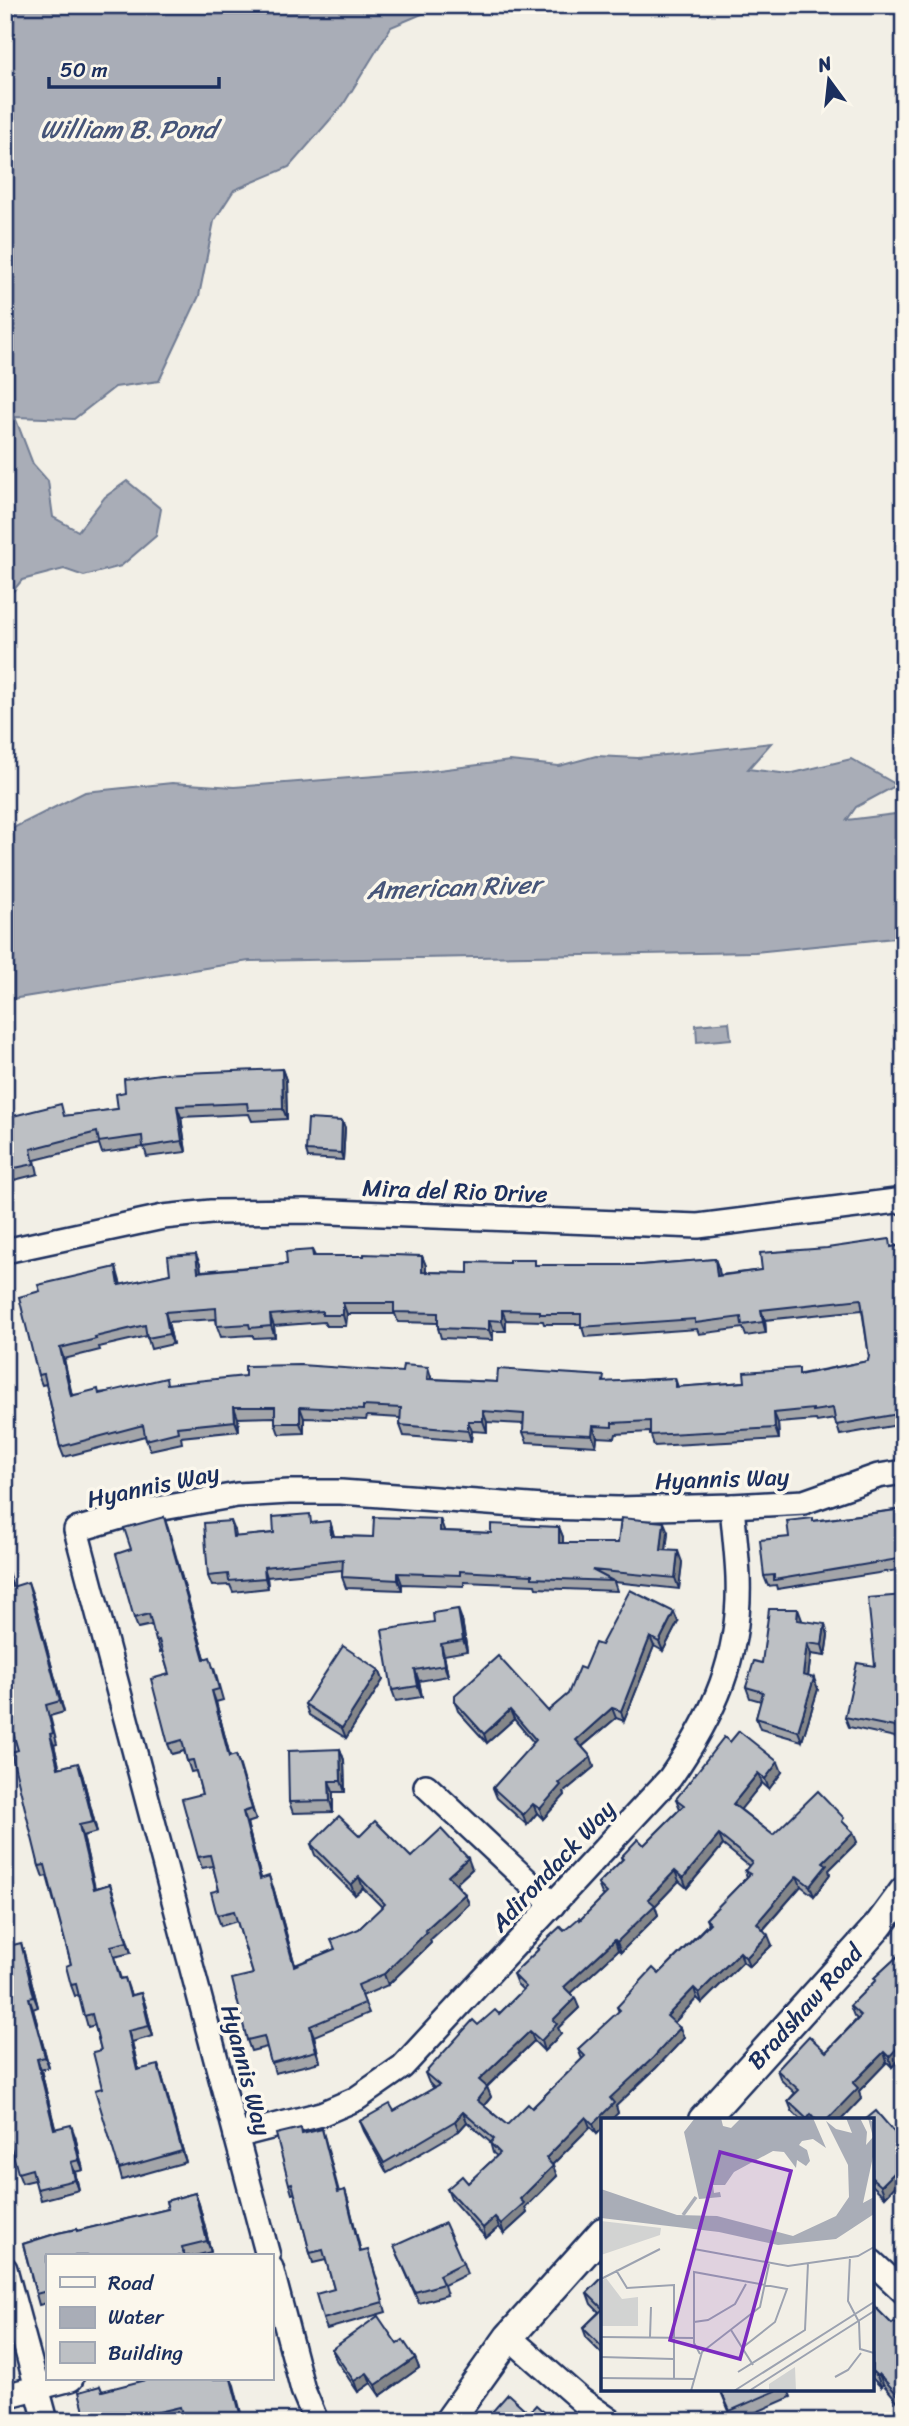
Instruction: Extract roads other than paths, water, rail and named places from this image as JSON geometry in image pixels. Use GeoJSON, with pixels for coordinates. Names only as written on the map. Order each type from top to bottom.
{"type":"FeatureCollection","features":[{"type":"Feature","properties":{"kind":"street","name":"Mira del Rio Drive"},"geometry":{"type":"LineString","coordinates":[[5,1251],[163,1217],[211,1212],[305,1211],[698,1226],[904,1200]]}},
{"type":"Feature","properties":{"kind":"street","name":"Hyannis Way"},"geometry":{"type":"LineString","coordinates":[[267,2254],[76,1530],[134,1513],[237,1495],[341,1492],[542,1507],[732,1506],[804,1502],[878,1476],[904,1472]]}},
{"type":"Feature","properties":{"kind":"street","name":"Adirondack Way"},"geometry":{"type":"LineString","coordinates":[[236,2136],[321,2113],[372,2090],[402,2067],[670,1778],[711,1713],[723,1683],[734,1638],[738,1576],[732,1506]]}},
{"type":"Feature","properties":{"kind":"street"},"geometry":{"type":"LineString","coordinates":[[426,1786],[552,1905]]}},
{"type":"Feature","properties":{"kind":"street","name":"Bradshaw Road"},"geometry":{"type":"LineString","coordinates":[[712,2117],[879,1925],[904,1891]]}},
{"type":"Feature","properties":{"kind":"street"},"geometry":{"type":"LineString","coordinates":[[449,2421],[509,2337],[601,2234]]}},
{"type":"Feature","properties":{"kind":"street"},"geometry":{"type":"LineString","coordinates":[[874,2264],[903,2289]]}},
{"type":"Feature","properties":{"kind":"street"},"geometry":{"type":"LineString","coordinates":[[5,2269],[46,2421]]}},
{"type":"Feature","properties":{"kind":"street"},"geometry":{"type":"LineString","coordinates":[[273,2284],[278,2324],[316,2421]]}},
{"type":"Feature","properties":{"kind":"street"},"geometry":{"type":"LineString","coordinates":[[509,2337],[581,2400],[611,2421]]}},
{"type":"Feature","properties":{"kind":"street"},"geometry":{"type":"LineString","coordinates":[[5,2396],[67,2380]]}},
{"type":"Feature","properties":{"kind":"water","name":"William B. Pond"},"geometry":{"type":"Polygon","coordinates":[[[5,5],[479,5],[476,9],[429,11],[391,27],[343,105],[289,167],[234,190],[214,221],[199,296],[159,381],[115,387],[74,419],[15,417],[33,464],[48,481],[53,517],[78,531],[105,497],[127,481],[161,509],[156,536],[121,566],[84,576],[64,569],[22,580],[5,601],[5,5]]]}},
{"type":"Feature","properties":{"kind":"water","name":"American River"},"geometry":{"type":"Polygon","coordinates":[[[771,743],[748,769],[789,774],[851,759],[897,785],[856,807],[847,820],[904,813],[904,937],[755,952],[249,961],[5,1000],[5,832],[85,792],[172,783],[234,787],[415,773],[510,761],[559,766],[596,756],[638,758],[771,743]]]}},
{"type":"Feature","properties":{"kind":"water"},"geometry":{"type":"Polygon","coordinates":[[[729,1022],[731,1039],[697,1042],[696,1025],[729,1022]]]}}]}
